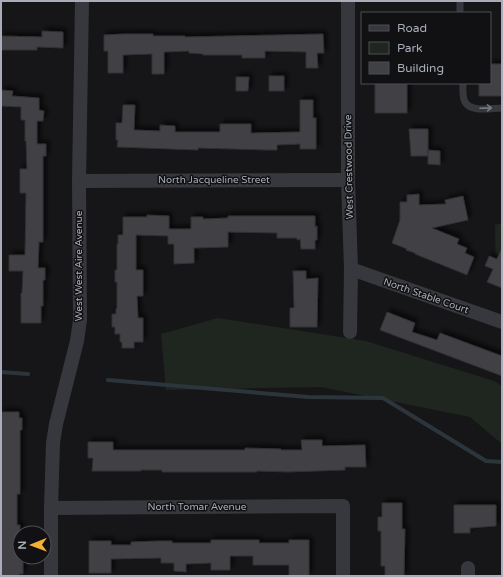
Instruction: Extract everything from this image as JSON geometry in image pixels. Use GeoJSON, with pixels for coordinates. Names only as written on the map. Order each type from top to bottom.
{"type":"FeatureCollection","features":[{"type":"Feature","properties":{"kind":"street","name":"West West Aire Avenue"},"geometry":{"type":"LineString","coordinates":[[51,576],[53,443],[56,424],[77,341],[80,320],[79,180],[82,1]]}},
{"type":"Feature","properties":{"kind":"street","name":"West Crestwood Drive"},"geometry":{"type":"LineString","coordinates":[[348,1],[348,180],[351,269],[350,332]]}},
{"type":"Feature","properties":{"kind":"street","name":"North Jacqueline Street"},"geometry":{"type":"LineString","coordinates":[[79,180],[348,180]]}},
{"type":"Feature","properties":{"kind":"street","name":"North Stable Court"},"geometry":{"type":"LineString","coordinates":[[351,269],[502,322]]}},
{"type":"Feature","properties":{"kind":"street","name":"North Tomar Avenue"},"geometry":{"type":"LineString","coordinates":[[51,508],[342,506],[343,576]]}},
{"type":"Feature","properties":{"kind":"lane"},"geometry":{"type":"LineString","coordinates":[[460,1],[460,12]]}},
{"type":"Feature","properties":{"kind":"lane"},"geometry":{"type":"LineString","coordinates":[[463,84],[465,102],[469,107],[476,109],[502,108]]}},
{"type":"Feature","properties":{"kind":"green space"},"geometry":{"type":"Polygon","coordinates":[[[502,223],[502,283],[496,282],[495,225],[502,223]]]}},
{"type":"Feature","properties":{"kind":"green space"},"geometry":{"type":"Polygon","coordinates":[[[218,318],[366,341],[494,381],[502,386],[502,444],[470,417],[321,387],[166,390],[161,334],[218,318]]]}},
{"type":"Feature","properties":{"kind":"building"},"geometry":{"type":"Polygon","coordinates":[[[42,31],[63,32],[63,48],[37,47],[37,50],[1,50],[1,36],[42,37],[42,31]]]}},
{"type":"Feature","properties":{"kind":"building"},"geometry":{"type":"Polygon","coordinates":[[[153,34],[153,36],[185,37],[323,34],[324,53],[317,53],[318,68],[306,68],[306,52],[265,51],[265,58],[242,58],[242,55],[203,55],[189,53],[189,51],[164,52],[164,74],[152,74],[152,54],[123,55],[123,73],[108,73],[108,51],[104,51],[104,35],[153,34]]]}},
{"type":"Feature","properties":{"kind":"building"},"geometry":{"type":"Polygon","coordinates":[[[491,64],[502,64],[502,96],[479,96],[479,84],[491,84],[491,64]]]}},
{"type":"Feature","properties":{"kind":"building"},"geometry":{"type":"Polygon","coordinates":[[[269,76],[284,76],[284,91],[269,91],[269,76]]]}},
{"type":"Feature","properties":{"kind":"building"},"geometry":{"type":"Polygon","coordinates":[[[236,77],[249,77],[248,91],[236,91],[236,77]]]}},
{"type":"Feature","properties":{"kind":"building"},"geometry":{"type":"Polygon","coordinates":[[[375,84],[407,84],[407,113],[375,113],[375,84]]]}},
{"type":"Feature","properties":{"kind":"building"},"geometry":{"type":"Polygon","coordinates":[[[1,90],[13,91],[12,96],[39,98],[39,110],[44,111],[43,121],[37,121],[37,144],[46,144],[46,156],[43,156],[43,242],[39,242],[38,268],[45,268],[45,280],[43,280],[43,306],[41,306],[41,323],[21,323],[23,271],[9,271],[9,255],[25,255],[26,193],[20,193],[20,169],[27,169],[26,141],[25,120],[21,120],[21,107],[1,106],[1,90]]]}},
{"type":"Feature","properties":{"kind":"building"},"geometry":{"type":"Polygon","coordinates":[[[300,100],[313,100],[313,118],[316,118],[316,149],[300,149],[300,144],[277,145],[277,150],[198,148],[198,150],[117,147],[118,140],[116,140],[116,123],[122,123],[123,105],[135,105],[134,130],[160,131],[160,125],[175,126],[175,132],[220,132],[220,124],[251,124],[251,133],[300,132],[300,100]]]}},
{"type":"Feature","properties":{"kind":"building"},"geometry":{"type":"Polygon","coordinates":[[[409,129],[428,129],[428,156],[411,156],[409,129]]]}},
{"type":"Feature","properties":{"kind":"building"},"geometry":{"type":"Polygon","coordinates":[[[428,150],[440,151],[440,165],[428,164],[428,150]]]}},
{"type":"Feature","properties":{"kind":"building"},"geometry":{"type":"Polygon","coordinates":[[[419,194],[419,205],[446,204],[445,200],[463,196],[468,220],[432,228],[459,239],[457,244],[467,248],[465,253],[474,257],[467,275],[392,243],[400,220],[400,202],[407,202],[407,195],[419,194]]]}},
{"type":"Feature","properties":{"kind":"building"},"geometry":{"type":"Polygon","coordinates":[[[147,215],[169,216],[169,229],[191,229],[191,217],[203,217],[203,219],[228,218],[228,216],[315,216],[317,240],[315,240],[315,249],[301,249],[300,239],[277,238],[277,233],[228,232],[228,247],[194,248],[194,263],[174,264],[174,244],[168,244],[168,236],[136,235],[136,270],[143,270],[143,296],[137,296],[138,318],[143,318],[143,342],[134,342],[134,348],[122,348],[120,334],[115,334],[115,327],[112,327],[112,314],[116,314],[117,308],[117,282],[115,282],[115,270],[117,270],[118,235],[123,235],[123,217],[147,217],[147,215]]]}},
{"type":"Feature","properties":{"kind":"building"},"geometry":{"type":"Polygon","coordinates":[[[502,247],[502,288],[487,282],[493,269],[485,266],[489,256],[497,259],[502,247]]]}},
{"type":"Feature","properties":{"kind":"building"},"geometry":{"type":"Polygon","coordinates":[[[293,271],[306,271],[306,279],[318,278],[317,327],[290,327],[290,308],[294,308],[293,271]]]}},
{"type":"Feature","properties":{"kind":"building"},"geometry":{"type":"Polygon","coordinates":[[[387,312],[415,323],[412,332],[437,340],[440,333],[502,356],[502,376],[380,330],[387,312]]]}},
{"type":"Feature","properties":{"kind":"building"},"geometry":{"type":"Polygon","coordinates":[[[1,412],[19,412],[19,418],[22,418],[22,430],[20,430],[20,494],[17,494],[17,525],[12,525],[12,565],[23,565],[23,574],[19,574],[19,576],[1,576],[1,412]]]}},
{"type":"Feature","properties":{"kind":"building"},"geometry":{"type":"Polygon","coordinates":[[[301,440],[322,440],[322,446],[365,445],[366,467],[345,467],[345,470],[288,472],[162,472],[162,470],[92,471],[93,458],[88,458],[88,442],[113,442],[113,450],[245,450],[245,448],[302,450],[301,440]]]}},
{"type":"Feature","properties":{"kind":"building"},"geometry":{"type":"Polygon","coordinates":[[[382,503],[402,503],[402,529],[405,529],[404,576],[385,576],[385,566],[381,566],[381,531],[378,531],[378,517],[382,517],[382,503]]]}},
{"type":"Feature","properties":{"kind":"building"},"geometry":{"type":"Polygon","coordinates":[[[454,505],[496,505],[496,526],[470,528],[470,533],[454,533],[454,505]]]}},
{"type":"Feature","properties":{"kind":"building"},"geometry":{"type":"Polygon","coordinates":[[[211,540],[259,540],[259,543],[289,543],[289,540],[309,540],[309,576],[289,576],[289,565],[253,565],[253,556],[230,556],[230,570],[211,570],[211,563],[186,564],[186,572],[174,571],[174,563],[161,563],[161,558],[111,559],[111,573],[89,573],[89,541],[111,541],[111,545],[131,545],[131,542],[159,541],[172,541],[172,543],[211,543],[211,540]]]}},
{"type":"Feature","properties":{"kind":"waterway"},"geometry":{"type":"LineString","coordinates":[[1,372],[28,374]]}},
{"type":"Feature","properties":{"kind":"waterway"},"geometry":{"type":"LineString","coordinates":[[108,380],[308,397],[383,398],[486,461],[502,462]]}}]}
